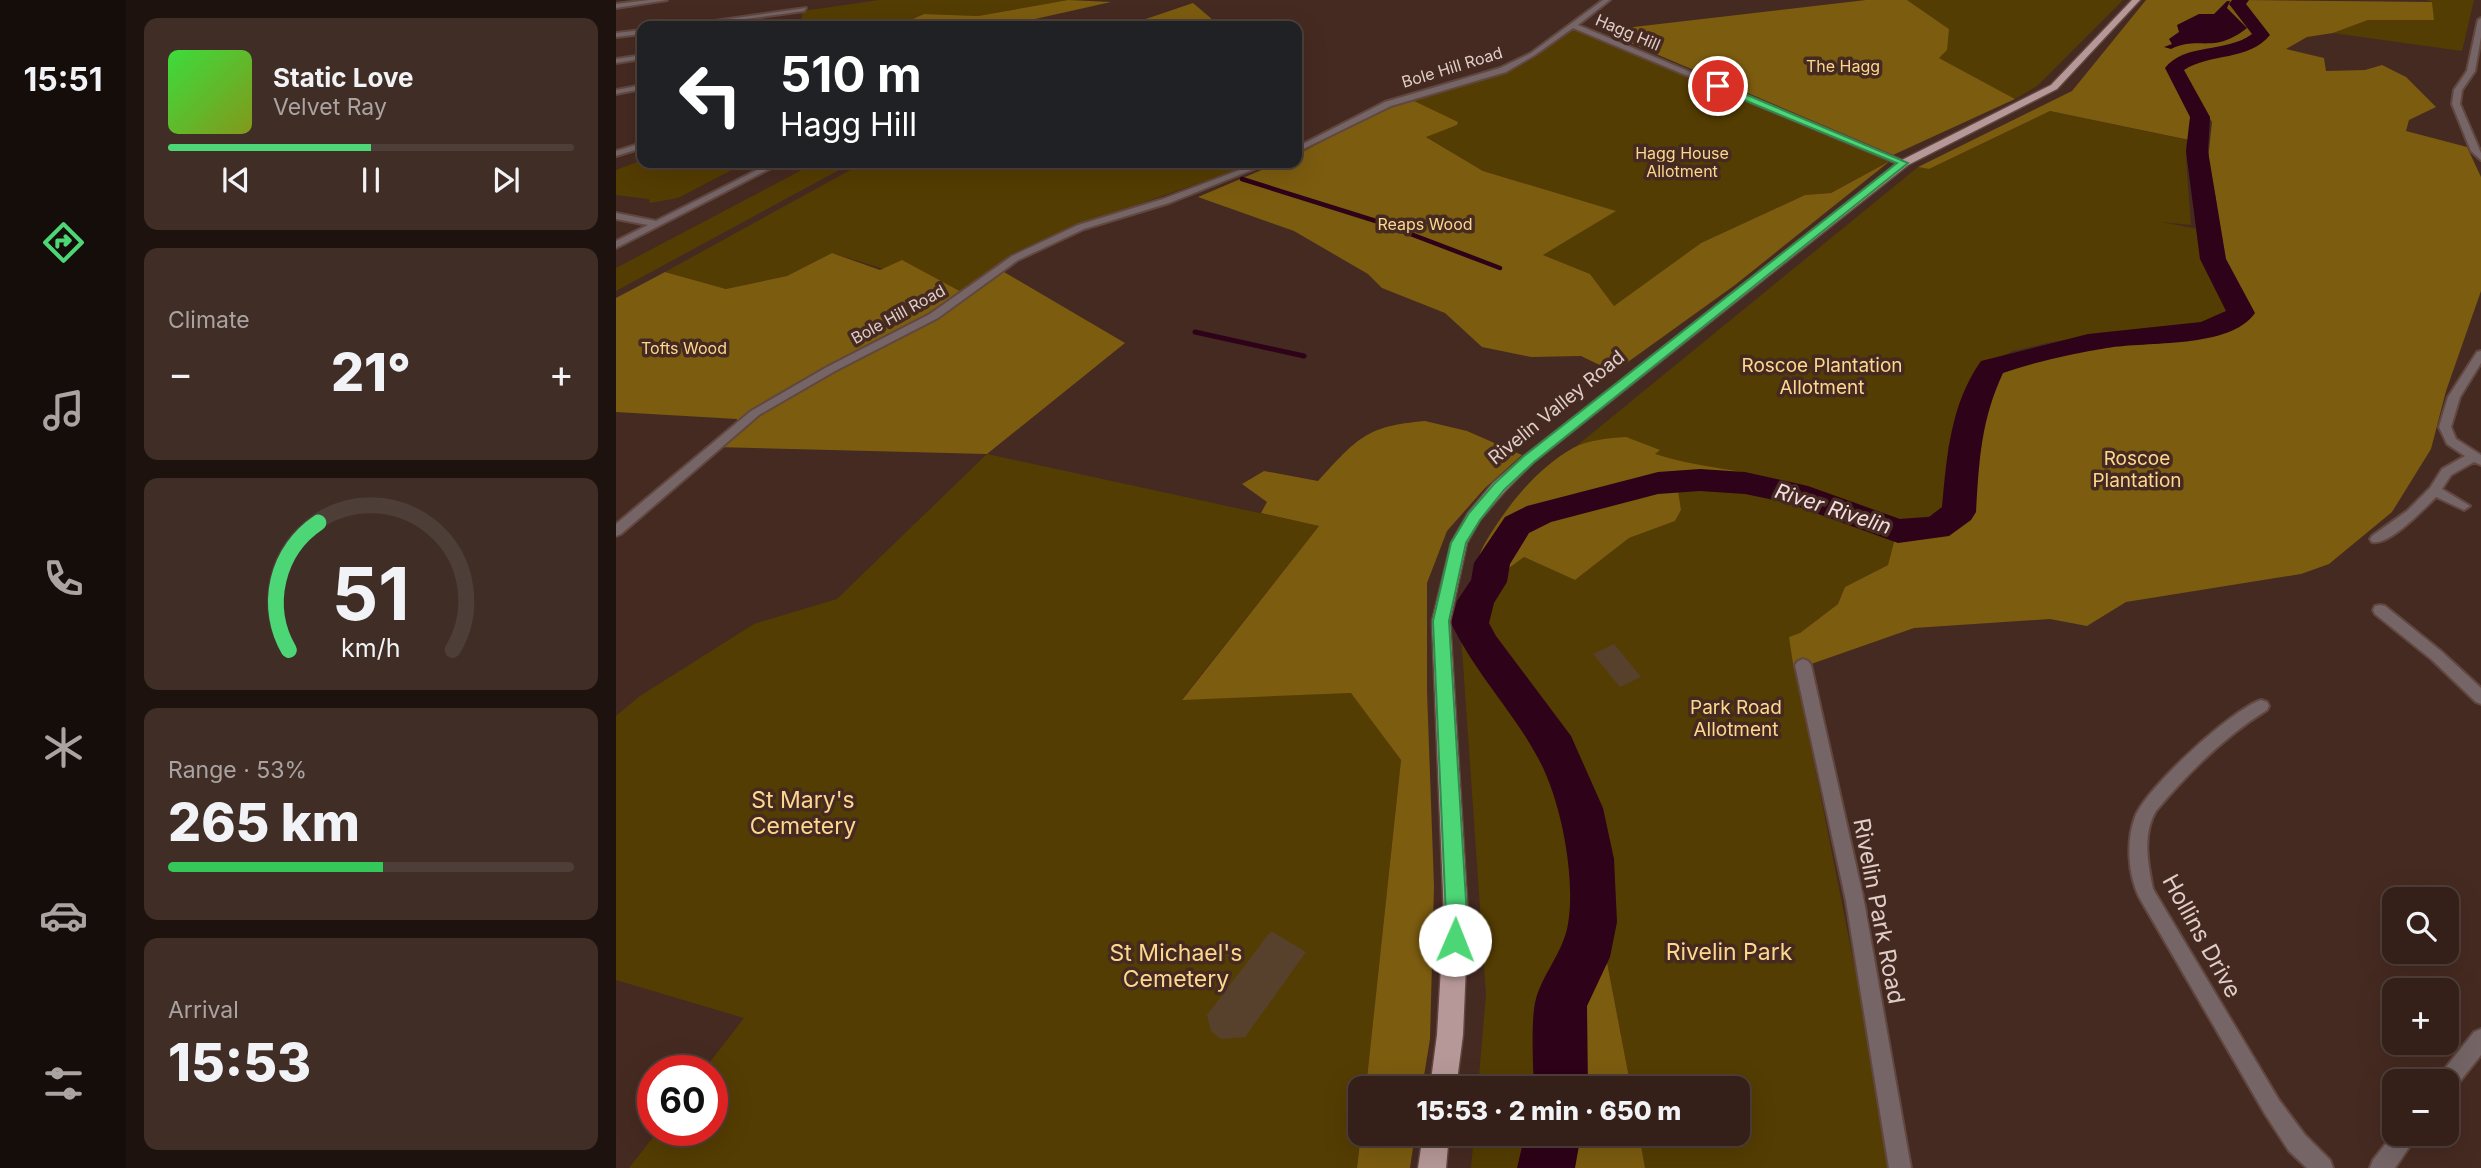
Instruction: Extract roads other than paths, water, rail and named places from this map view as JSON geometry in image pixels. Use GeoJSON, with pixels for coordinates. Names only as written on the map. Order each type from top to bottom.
{"type":"FeatureCollection","features":[{"type":"Feature","properties":{"kind":"main road","name":"Rivelin Valley Road"},"geometry":{"type":"LineString","coordinates":[[1445,1076],[1450,1035],[1457,917],[1441,621],[1459,543],[1474,517],[1499,487],[1529,459],[1904,163],[2054,87],[2136,0]]}},
{"type":"Feature","properties":{"kind":"main road"},"geometry":{"type":"LineString","coordinates":[[1432,1168],[1435,1146]]}},
{"type":"Feature","properties":{"kind":"street"},"geometry":{"type":"LineString","coordinates":[[616,6],[664,0]]}},
{"type":"Feature","properties":{"kind":"street","name":"Bole Hill Road"},"geometry":{"type":"LineString","coordinates":[[1302,147],[1388,104],[1503,70],[1533,54],[1607,0]]}},
{"type":"Feature","properties":{"kind":"street"},"geometry":{"type":"LineString","coordinates":[[720,21],[804,9]]}},
{"type":"Feature","properties":{"kind":"street"},"geometry":{"type":"LineString","coordinates":[[757,21],[759,16]]}},
{"type":"Feature","properties":{"kind":"street"},"geometry":{"type":"LineString","coordinates":[[2481,20],[2478,51],[2456,97],[2458,111],[2466,123],[2475,151],[2481,158]]}},
{"type":"Feature","properties":{"kind":"street","name":"Hagg Hill"},"geometry":{"type":"LineString","coordinates":[[1573,25],[1904,163]]}},
{"type":"Feature","properties":{"kind":"street"},"geometry":{"type":"LineString","coordinates":[[616,35],[637,33]]}},
{"type":"Feature","properties":{"kind":"street"},"geometry":{"type":"LineString","coordinates":[[616,61],[637,58]]}},
{"type":"Feature","properties":{"kind":"street"},"geometry":{"type":"LineString","coordinates":[[616,92],[637,89]]}},
{"type":"Feature","properties":{"kind":"street"},"geometry":{"type":"LineString","coordinates":[[2466,123],[2481,135]]}},
{"type":"Feature","properties":{"kind":"street"},"geometry":{"type":"LineString","coordinates":[[616,154],[637,147]]}},
{"type":"Feature","properties":{"kind":"street"},"geometry":{"type":"LineString","coordinates":[[616,245],[767,168]]}},
{"type":"Feature","properties":{"kind":"street","name":"Bole Hill Road"},"geometry":{"type":"LineString","coordinates":[[616,531],[755,413],[831,369],[934,316],[1015,258],[1080,227],[1166,201],[1252,168]]}},
{"type":"Feature","properties":{"kind":"street"},"geometry":{"type":"LineString","coordinates":[[616,216],[657,224]]}},
{"type":"Feature","properties":{"kind":"street"},"geometry":{"type":"LineString","coordinates":[[2477,459],[2451,441],[2445,427],[2454,397],[2481,354]]}},
{"type":"Feature","properties":{"kind":"street"},"geometry":{"type":"LineString","coordinates":[[2376,539],[2412,514],[2435,491],[2446,472],[2477,459]]}},
{"type":"Feature","properties":{"kind":"street"},"geometry":{"type":"LineString","coordinates":[[2435,491],[2463,506]]}},
{"type":"Feature","properties":{"kind":"street"},"geometry":{"type":"LineString","coordinates":[[2380,610],[2436,655],[2481,698]]}},
{"type":"Feature","properties":{"kind":"street","name":"Rivelin Park Road"},"geometry":{"type":"LineString","coordinates":[[1803,666],[1855,901],[1900,1168]]}},
{"type":"Feature","properties":{"kind":"street","name":"Hollins Drive"},"geometry":{"type":"LineString","coordinates":[[2261,706],[2242,718],[2157,796],[2144,814],[2139,838],[2138,865],[2145,891],[2272,1107],[2297,1143],[2322,1168]]}},
{"type":"Feature","properties":{"kind":"street"},"geometry":{"type":"LineString","coordinates":[[2457,1069],[2481,1039]]}},
{"type":"Feature","properties":{"kind":"street"},"geometry":{"type":"LineString","coordinates":[[2381,1168],[2398,1146]]}},
{"type":"Feature","properties":{"kind":"waterway","name":"River Rivelin"},"geometry":{"type":"LineString","coordinates":[[1561,1076],[1561,1003],[1585,957],[1593,922],[1591,859],[1581,808],[1556,749],[1481,645],[1470,623],[1476,601],[1489,582],[1492,563],[1517,525],[1539,514],[1658,483],[1700,480],[1745,483],[1796,494],[1898,531],[1937,528],[1959,512],[1965,438],[1975,400],[1991,367],[2088,343],[2216,327],[2241,313],[2213,259],[2197,151],[2200,117],[2174,68],[2195,57],[2241,47],[2261,35],[2250,17],[2237,4],[2241,0]]}},
{"type":"Feature","properties":{"kind":"waterway"},"geometry":{"type":"LineString","coordinates":[[1242,179],[1379,222],[1500,268]]}},
{"type":"Feature","properties":{"kind":"waterway"},"geometry":{"type":"LineString","coordinates":[[1195,332],[1304,356]]}},
{"type":"Feature","properties":{"kind":"waterway","name":"River Rivelin"},"geometry":{"type":"LineString","coordinates":[[1546,1168],[1551,1146]]}},
{"type":"Feature","properties":{"kind":"park label","name":"The Hagg"},"geometry":{"type":"Point","coordinates":[1843,66]}},
{"type":"Feature","properties":{"kind":"park label","name":"Hagg House Allotment"},"geometry":{"type":"Point","coordinates":[1682,162]}},
{"type":"Feature","properties":{"kind":"park label","name":"Reaps Wood"},"geometry":{"type":"Point","coordinates":[1425,224]}},
{"type":"Feature","properties":{"kind":"park label","name":"Tofts Wood"},"geometry":{"type":"Point","coordinates":[684,348]}},
{"type":"Feature","properties":{"kind":"park label","name":"Roscoe Plantation Allotment"},"geometry":{"type":"Point","coordinates":[1822,376]}},
{"type":"Feature","properties":{"kind":"park label","name":"Roscoe Plantation"},"geometry":{"type":"Point","coordinates":[2137,469]}},
{"type":"Feature","properties":{"kind":"park label","name":"Park Road Allotment"},"geometry":{"type":"Point","coordinates":[1736,718]}},
{"type":"Feature","properties":{"kind":"park label","name":"St Mary's Cemetery"},"geometry":{"type":"Point","coordinates":[803,813]}},
{"type":"Feature","properties":{"kind":"park label","name":"Rivelin Park"},"geometry":{"type":"Point","coordinates":[1729,952]}},
{"type":"Feature","properties":{"kind":"park label","name":"St Michael's Cemetery"},"geometry":{"type":"Point","coordinates":[1176,966]}}]}
